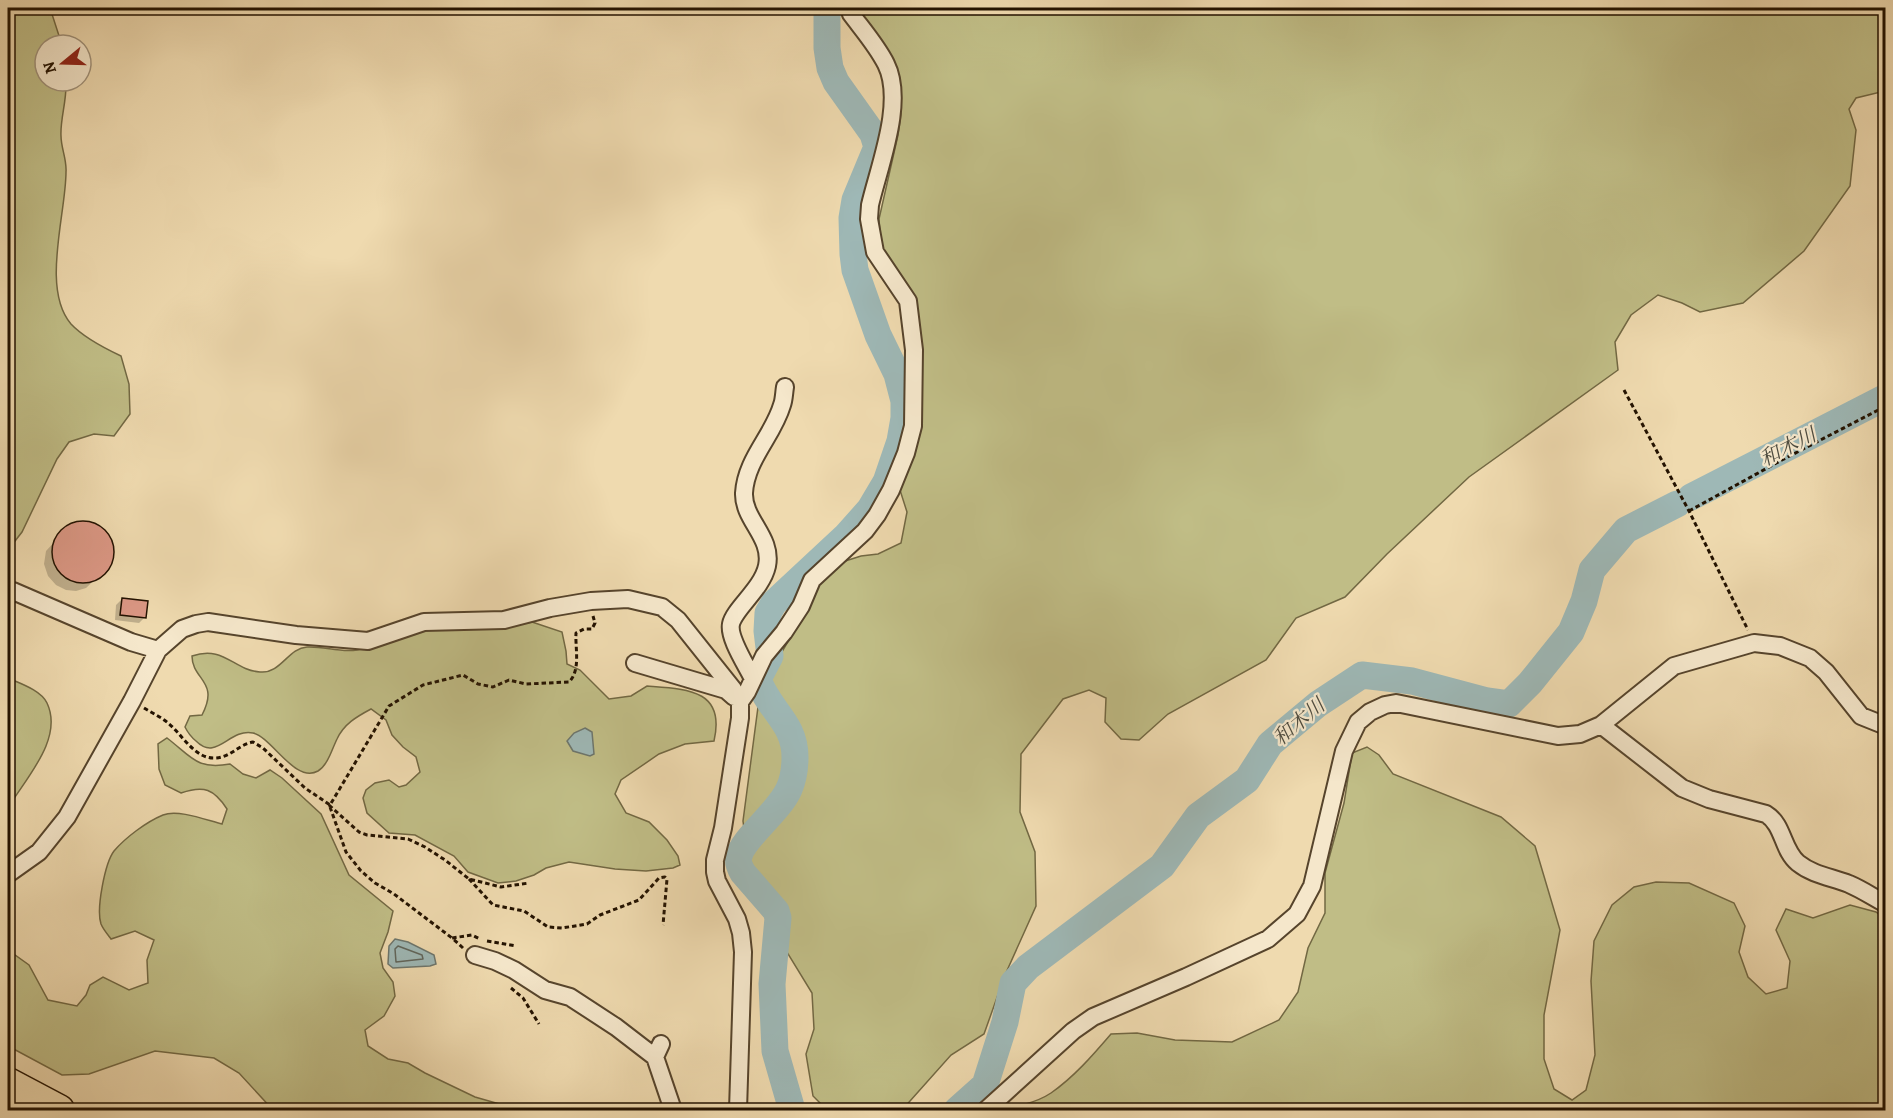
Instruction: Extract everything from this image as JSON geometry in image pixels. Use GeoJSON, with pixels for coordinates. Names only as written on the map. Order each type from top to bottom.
{"type":"FeatureCollection","features":[{"type":"Feature","properties":{"kind":"highway"},"geometry":{"type":"LineString","coordinates":[[8,1083],[59,1110]]}},
{"type":"Feature","properties":{"kind":"street"},"geometry":{"type":"LineString","coordinates":[[738,1110],[743,952],[741,933],[717,881],[715,860],[723,828],[740,718],[740,702],[764,656],[801,606],[812,579],[865,531],[877,515],[891,490],[906,453],[913,426],[914,350],[908,301],[875,252],[869,219],[891,119],[892,80],[886,64],[849,8]]}},
{"type":"Feature","properties":{"kind":"street"},"geometry":{"type":"LineString","coordinates":[[753,679],[733,639],[731,624],[755,591],[767,568],[768,554],[763,537],[746,509],[744,495],[746,478],[782,405],[785,387]]}},
{"type":"Feature","properties":{"kind":"street"},"geometry":{"type":"LineString","coordinates":[[8,590],[131,642],[158,650]]}},
{"type":"Feature","properties":{"kind":"street"},"geometry":{"type":"LineString","coordinates":[[8,874],[39,852],[67,817],[158,650],[182,629],[208,622],[296,635],[368,641],[424,621],[504,620],[550,608],[591,601],[628,599],[662,607],[678,620],[740,702]]}},
{"type":"Feature","properties":{"kind":"street"},"geometry":{"type":"LineString","coordinates":[[986,1110],[1073,1031],[1093,1017],[1268,939],[1297,914],[1312,886],[1344,751],[1358,722],[1370,712],[1384,705],[1396,703],[1558,736],[1580,734],[1601,724],[1674,666],[1754,643],[1780,646],[1810,658],[1826,672],[1862,716],[1886,726]]}},
{"type":"Feature","properties":{"kind":"street"},"geometry":{"type":"LineString","coordinates":[[635,663],[726,690],[740,702]]}},
{"type":"Feature","properties":{"kind":"street"},"geometry":{"type":"LineString","coordinates":[[1601,724],[1682,788],[1708,799],[1766,814],[1774,819],[1791,857],[1800,865],[1818,875],[1848,884],[1886,904]]}},
{"type":"Feature","properties":{"kind":"street"},"geometry":{"type":"LineString","coordinates":[[475,955],[505,966],[545,990],[570,998],[658,1050],[673,1110]]}},
{"type":"Feature","properties":{"kind":"path"},"geometry":{"type":"LineString","coordinates":[[1624,390],[1689,511],[1754,643]]}},
{"type":"Feature","properties":{"kind":"path"},"geometry":{"type":"LineString","coordinates":[[1689,511],[1886,406]]}},
{"type":"Feature","properties":{"kind":"path"},"geometry":{"type":"LineString","coordinates":[[329,805],[389,706],[423,685],[464,675],[478,684],[493,687],[509,680],[526,684],[569,682],[577,664],[576,633],[584,629],[592,629],[594,626],[591,601]]}},
{"type":"Feature","properties":{"kind":"path"},"geometry":{"type":"LineString","coordinates":[[132,701],[168,723],[203,756],[213,758],[230,755],[242,744],[253,742],[263,748],[359,832],[408,840],[425,847],[469,879],[493,905],[524,911],[548,927],[562,928],[587,924],[600,915],[639,900],[659,878],[665,877],[667,879],[663,925]]}},
{"type":"Feature","properties":{"kind":"path"},"geometry":{"type":"LineString","coordinates":[[329,805],[346,852],[361,871],[452,938]]}},
{"type":"Feature","properties":{"kind":"path"},"geometry":{"type":"LineString","coordinates":[[469,879],[501,887],[530,883]]}},
{"type":"Feature","properties":{"kind":"path"},"geometry":{"type":"LineString","coordinates":[[510,987],[523,998],[539,1024]]}},
{"type":"Feature","properties":{"kind":"shaded area"},"geometry":{"type":"Polygon","coordinates":[[[8,8],[50,8],[58,33],[33,33],[33,93],[66,93],[61,130],[66,172],[57,251],[58,291],[62,309],[71,324],[88,338],[121,356],[129,384],[130,414],[114,436],[94,434],[69,442],[57,459],[22,532],[8,550],[8,8]]]}},
{"type":"Feature","properties":{"kind":"shaded area"},"geometry":{"type":"Polygon","coordinates":[[[857,8],[1885,8],[1885,91],[1856,98],[1849,109],[1856,130],[1850,186],[1804,251],[1743,303],[1700,312],[1658,295],[1631,315],[1615,342],[1618,370],[1469,477],[1345,597],[1296,618],[1266,660],[1168,714],[1139,740],[1121,739],[1105,722],[1106,698],[1089,690],[1063,699],[1021,754],[1020,812],[1035,852],[1036,906],[1005,975],[984,1034],[951,1055],[902,1110],[827,1110],[813,1096],[806,1054],[814,1029],[812,993],[785,949],[749,866],[743,821],[758,707],[780,655],[805,613],[820,580],[839,563],[861,556],[878,554],[901,543],[907,512],[899,487],[920,428],[898,274],[881,246],[879,219],[898,135],[901,114],[899,84],[895,67],[884,44],[857,8]]]}},
{"type":"Feature","properties":{"kind":"shaded area"},"geometry":{"type":"Polygon","coordinates":[[[532,622],[562,632],[567,664],[580,670],[609,699],[631,696],[647,686],[676,689],[700,695],[714,711],[716,724],[714,741],[685,744],[659,754],[621,780],[615,794],[626,813],[649,822],[667,840],[678,856],[680,865],[646,871],[569,862],[546,868],[516,881],[498,883],[468,872],[454,856],[415,835],[389,833],[367,813],[363,798],[366,790],[375,783],[389,780],[399,787],[406,785],[420,772],[416,757],[392,735],[386,720],[371,709],[347,725],[324,765],[318,771],[309,773],[292,766],[268,742],[253,733],[237,735],[210,748],[196,741],[185,727],[190,716],[202,715],[208,695],[207,688],[193,664],[192,656],[203,653],[212,654],[251,670],[267,672],[300,648],[357,650],[385,639],[416,631],[504,626],[532,622]]]}},
{"type":"Feature","properties":{"kind":"shaded area"},"geometry":{"type":"Polygon","coordinates":[[[8,678],[40,694],[47,703],[51,717],[47,744],[8,808],[8,678]]]}},
{"type":"Feature","properties":{"kind":"shaded area"},"geometry":{"type":"Polygon","coordinates":[[[167,738],[189,756],[202,763],[230,764],[243,774],[256,778],[270,770],[282,778],[321,814],[349,875],[393,911],[380,953],[383,968],[393,982],[395,996],[384,1016],[365,1030],[368,1046],[388,1059],[408,1063],[475,1097],[514,1110],[273,1110],[239,1073],[214,1058],[155,1051],[89,1074],[62,1075],[8,1046],[8,950],[29,965],[48,1000],[77,1006],[86,995],[90,985],[103,977],[129,990],[148,983],[147,960],[154,940],[135,931],[111,939],[101,924],[101,897],[111,857],[114,851],[130,836],[163,815],[184,814],[222,824],[227,809],[218,797],[208,790],[196,789],[181,793],[165,785],[159,769],[158,744],[167,738]]]}},
{"type":"Feature","properties":{"kind":"shaded area"},"geometry":{"type":"Polygon","coordinates":[[[1367,747],[1379,755],[1393,774],[1501,817],[1535,846],[1560,930],[1544,1015],[1544,1059],[1554,1089],[1572,1100],[1586,1090],[1595,1055],[1591,981],[1594,941],[1612,905],[1634,887],[1656,882],[1689,883],[1734,903],[1745,926],[1739,952],[1748,977],[1766,994],[1787,988],[1790,961],[1776,930],[1786,909],[1813,918],[1850,905],[1876,912],[1885,919],[1885,1110],[998,1110],[1032,1102],[1051,1093],[1075,1073],[1111,1034],[1137,1033],[1175,1040],[1232,1042],[1279,1020],[1298,992],[1308,948],[1325,913],[1325,873],[1344,803],[1352,753],[1367,747]]]}},
{"type":"Feature","properties":{"kind":"water"},"geometry":{"type":"Polygon","coordinates":[[[585,728],[592,732],[594,754],[590,756],[573,751],[567,741],[574,733],[585,728]]]}},
{"type":"Feature","properties":{"kind":"water"},"geometry":{"type":"Polygon","coordinates":[[[395,939],[408,942],[434,955],[436,964],[393,968],[388,964],[389,946],[395,939]]]}},
{"type":"Feature","properties":{"kind":"building"},"geometry":{"type":"Polygon","coordinates":[[[83,521],[105,530],[114,552],[105,574],[83,583],[61,574],[52,552],[61,530],[83,521]]]}},
{"type":"Feature","properties":{"kind":"building"},"geometry":{"type":"Polygon","coordinates":[[[122,598],[148,601],[146,618],[120,615],[122,598]]]}},
{"type":"Feature","properties":{"kind":"waterway"},"geometry":{"type":"LineString","coordinates":[[792,1110],[775,1051],[772,984],[778,918],[776,911],[743,873],[738,860],[747,841],[784,798],[794,770],[795,757],[791,734],[762,690],[758,679],[770,656],[767,631],[768,613],[774,603],[846,536],[870,509],[886,482],[900,441],[904,418],[904,401],[897,374],[878,335],[855,270],[853,254],[852,218],[855,200],[877,147],[873,134],[836,82],[830,68],[827,48],[827,8]]}},
{"type":"Feature","properties":{"kind":"waterway","name":"和木川"},"geometry":{"type":"LineString","coordinates":[[1691,497],[1886,397]]}},
{"type":"Feature","properties":{"kind":"waterway","name":"和木川"},"geometry":{"type":"LineString","coordinates":[[957,1110],[985,1085],[1005,1022],[1013,983],[1028,967],[1162,866],[1198,816],[1247,780],[1270,744],[1318,704],[1362,675],[1412,681],[1487,701],[1509,704],[1530,683],[1571,632],[1584,601],[1592,570],[1626,530],[1677,504]]}}]}
